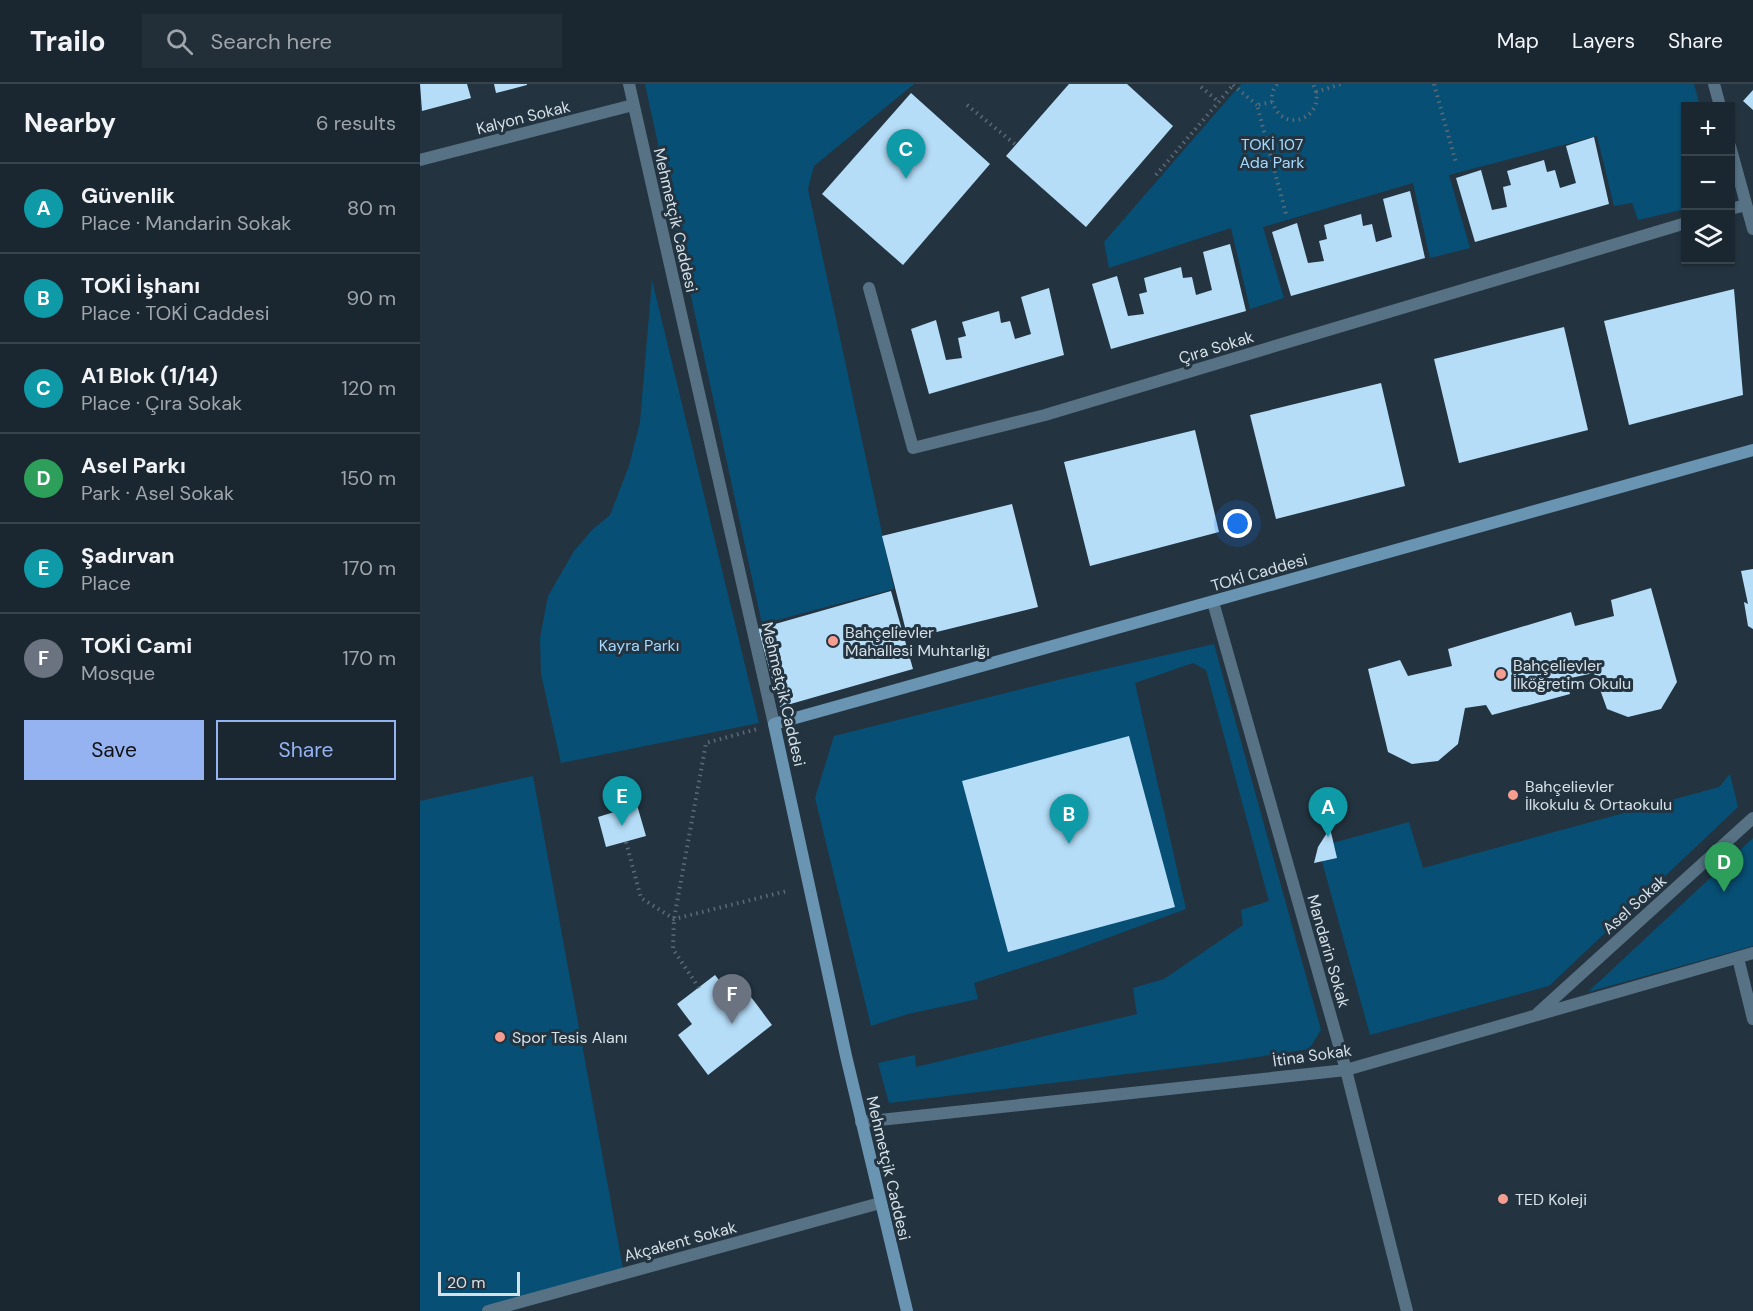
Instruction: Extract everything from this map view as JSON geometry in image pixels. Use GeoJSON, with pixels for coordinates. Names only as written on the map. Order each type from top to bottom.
{"type":"FeatureCollection","features":[{"type":"Feature","properties":{"kind":"main road","name":"TOKİ Caddesi"},"geometry":{"type":"LineString","coordinates":[[774,724],[1753,450]]}},
{"type":"Feature","properties":{"kind":"main road","name":"Mehmetçik Caddesi"},"geometry":{"type":"LineString","coordinates":[[774,724],[861,1122],[907,1311]]}},
{"type":"Feature","properties":{"kind":"street","name":"Mehmetçik Caddesi"},"geometry":{"type":"LineString","coordinates":[[628,84],[774,724]]}},
{"type":"Feature","properties":{"kind":"street"},"geometry":{"type":"LineString","coordinates":[[1714,84],[1719,102]]}},
{"type":"Feature","properties":{"kind":"street","name":"Kalyon Sokak"},"geometry":{"type":"LineString","coordinates":[[420,160],[633,105]]}},
{"type":"Feature","properties":{"kind":"street"},"geometry":{"type":"LineString","coordinates":[[1734,156],[1753,229]]}},
{"type":"Feature","properties":{"kind":"street"},"geometry":{"type":"LineString","coordinates":[[1735,209],[1746,205]]}},
{"type":"Feature","properties":{"kind":"street","name":"Çıra Sokak"},"geometry":{"type":"LineString","coordinates":[[869,288],[913,448],[1045,416],[1681,225]]}},
{"type":"Feature","properties":{"kind":"street","name":"Mandarin Sokak"},"geometry":{"type":"LineString","coordinates":[[1213,602],[1346,1070],[1407,1311]]}},
{"type":"Feature","properties":{"kind":"street","name":"Asel Sokak"},"geometry":{"type":"LineString","coordinates":[[1536,1015],[1753,818]]}},
{"type":"Feature","properties":{"kind":"street","name":"İtina Sokak"},"geometry":{"type":"LineString","coordinates":[[861,1122],[1346,1070],[1753,953]]}},
{"type":"Feature","properties":{"kind":"street"},"geometry":{"type":"LineString","coordinates":[[1738,958],[1753,1019]]}},
{"type":"Feature","properties":{"kind":"street","name":"Akçakent Sokak"},"geometry":{"type":"LineString","coordinates":[[488,1311],[880,1203]]}},
{"type":"Feature","properties":{"kind":"path"},"geometry":{"type":"LineString","coordinates":[[1276,84],[1272,102],[1275,110],[1287,119],[1302,119],[1314,110],[1316,92],[1313,84]]}},
{"type":"Feature","properties":{"kind":"path"},"geometry":{"type":"LineString","coordinates":[[1316,92],[1341,84]]}},
{"type":"Feature","properties":{"kind":"path"},"geometry":{"type":"LineString","coordinates":[[1434,84],[1456,163]]}},
{"type":"Feature","properties":{"kind":"path"},"geometry":{"type":"LineString","coordinates":[[1156,175],[1234,85],[1257,105],[1286,214]]}},
{"type":"Feature","properties":{"kind":"path"},"geometry":{"type":"LineString","coordinates":[[1201,87],[1219,102]]}},
{"type":"Feature","properties":{"kind":"path"},"geometry":{"type":"LineString","coordinates":[[1257,105],[1272,102]]}},
{"type":"Feature","properties":{"kind":"path"},"geometry":{"type":"LineString","coordinates":[[967,105],[1016,145]]}},
{"type":"Feature","properties":{"kind":"path"},"geometry":{"type":"LineString","coordinates":[[699,988],[673,949],[674,919],[706,743],[774,724]]}},
{"type":"Feature","properties":{"kind":"path"},"geometry":{"type":"LineString","coordinates":[[626,842],[641,898],[674,919],[787,891]]}},
{"type":"Feature","properties":{"kind":"green space"},"geometry":{"type":"Polygon","coordinates":[[[645,84],[914,84],[814,166],[808,189],[894,589],[762,624],[645,84]]]}},
{"type":"Feature","properties":{"kind":"green space","name":"TOKİ 107 Ada Park"},"geometry":{"type":"Polygon","coordinates":[[[1241,84],[1694,84],[1699,102],[1681,102],[1681,210],[1638,220],[1632,203],[1614,206],[1597,136],[1449,175],[1470,248],[1430,258],[1413,183],[1263,227],[1284,298],[1250,309],[1231,228],[1109,268],[1104,242],[1241,84]]]}},
{"type":"Feature","properties":{"kind":"green space","name":"Kayra Parkı"},"geometry":{"type":"Polygon","coordinates":[[[652,280],[759,723],[561,763],[541,674],[540,638],[548,596],[574,551],[592,530],[610,515],[629,466],[640,422],[652,280]]]}},
{"type":"Feature","properties":{"kind":"green space"},"geometry":{"type":"Polygon","coordinates":[[[1214,644],[1321,1030],[1309,1049],[1225,1062],[889,1103],[878,1063],[915,1055],[916,1067],[1137,1014],[1133,988],[1164,979],[1243,925],[1241,910],[1269,901],[1206,670],[1193,663],[1135,683],[1186,909],[1061,955],[974,983],[978,999],[908,1014],[871,1026],[815,798],[834,736],[1214,644]]]}},
{"type":"Feature","properties":{"kind":"green space"},"geometry":{"type":"Polygon","coordinates":[[[1730,774],[1738,807],[1549,986],[1370,1035],[1318,847],[1409,822],[1423,868],[1719,787],[1730,774]]]}},
{"type":"Feature","properties":{"kind":"green space","name":"Spor Tesis Alanı"},"geometry":{"type":"Polygon","coordinates":[[[533,776],[624,1274],[488,1311],[420,1311],[420,801],[533,776]]]}},
{"type":"Feature","properties":{"kind":"green space"},"geometry":{"type":"Polygon","coordinates":[[[1753,838],[1753,946],[1588,992],[1753,838]]]}},
{"type":"Feature","properties":{"kind":"building"},"geometry":{"type":"Polygon","coordinates":[[[420,84],[467,84],[471,98],[422,111],[420,84]]]}},
{"type":"Feature","properties":{"kind":"building"},"geometry":{"type":"Polygon","coordinates":[[[494,84],[527,84],[527,85],[496,93],[494,84]]]}},
{"type":"Feature","properties":{"kind":"building"},"geometry":{"type":"Polygon","coordinates":[[[1069,84],[1127,84],[1173,126],[1086,227],[1006,156],[1069,84]]]}},
{"type":"Feature","properties":{"kind":"building"},"geometry":{"type":"Polygon","coordinates":[[[1753,90],[1753,110],[1743,101],[1753,90]]]}},
{"type":"Feature","properties":{"kind":"building"},"geometry":{"type":"Polygon","coordinates":[[[911,93],[990,164],[903,265],[822,194],[911,93]]]}},
{"type":"Feature","properties":{"kind":"building"},"geometry":{"type":"Polygon","coordinates":[[[1594,137],[1609,204],[1475,242],[1456,178],[1481,170],[1492,210],[1507,207],[1503,187],[1511,185],[1507,171],[1544,160],[1547,172],[1555,170],[1560,188],[1576,183],[1566,146],[1594,137]]]}},
{"type":"Feature","properties":{"kind":"building"},"geometry":{"type":"Polygon","coordinates":[[[1410,191],[1425,258],[1291,296],[1272,232],[1297,223],[1308,263],[1324,261],[1319,241],[1327,239],[1324,225],[1361,214],[1363,226],[1372,224],[1376,242],[1392,237],[1383,199],[1410,191]]]}},
{"type":"Feature","properties":{"kind":"building"},"geometry":{"type":"Polygon","coordinates":[[[1230,244],[1246,311],[1111,349],[1092,284],[1117,276],[1128,316],[1144,314],[1139,294],[1147,292],[1144,278],[1181,267],[1183,278],[1192,277],[1196,295],[1212,290],[1203,252],[1230,244]]]}},
{"type":"Feature","properties":{"kind":"building"},"geometry":{"type":"Polygon","coordinates":[[[1049,288],[1064,355],[929,394],[911,329],[936,320],[946,360],[962,358],[958,338],[966,336],[962,322],[999,311],[1001,323],[1010,321],[1015,339],[1031,334],[1021,297],[1049,288]]]}},
{"type":"Feature","properties":{"kind":"building"},"geometry":{"type":"Polygon","coordinates":[[[1734,289],[1743,395],[1629,425],[1604,321],[1734,289]]]}},
{"type":"Feature","properties":{"kind":"building"},"geometry":{"type":"Polygon","coordinates":[[[1564,327],[1588,430],[1459,463],[1434,359],[1564,327]]]}},
{"type":"Feature","properties":{"kind":"building"},"geometry":{"type":"Polygon","coordinates":[[[1381,383],[1405,486],[1276,519],[1250,415],[1381,383]]]}},
{"type":"Feature","properties":{"kind":"building"},"geometry":{"type":"Polygon","coordinates":[[[1195,430],[1219,532],[1090,566],[1064,462],[1195,430]]]}},
{"type":"Feature","properties":{"kind":"building"},"geometry":{"type":"Polygon","coordinates":[[[1012,504],[1038,607],[908,639],[882,536],[1012,504]]]}},
{"type":"Feature","properties":{"kind":"building"},"geometry":{"type":"Polygon","coordinates":[[[1753,569],[1753,629],[1748,626],[1744,602],[1748,604],[1741,571],[1753,569]]]}},
{"type":"Feature","properties":{"kind":"building","name":"Bahçelievler İlköğretim Okulu"},"geometry":{"type":"Polygon","coordinates":[[[1651,588],[1677,682],[1661,709],[1628,717],[1607,709],[1594,673],[1566,679],[1570,694],[1492,715],[1486,705],[1465,708],[1458,744],[1438,761],[1412,764],[1388,752],[1368,669],[1400,660],[1408,676],[1452,666],[1448,649],[1571,612],[1575,626],[1614,616],[1611,600],[1651,588]]]}},
{"type":"Feature","properties":{"kind":"building","name":"Bahçelievler Mahallesi Muhtarlığı"},"geometry":{"type":"Polygon","coordinates":[[[891,591],[913,669],[780,707],[758,629],[891,591]]]}},
{"type":"Feature","properties":{"kind":"building"},"geometry":{"type":"Polygon","coordinates":[[[1129,736],[1175,907],[1008,952],[962,781],[1129,736]]]}},
{"type":"Feature","properties":{"kind":"building"},"geometry":{"type":"Polygon","coordinates":[[[637,805],[646,836],[606,847],[598,817],[637,805]]]}},
{"type":"Feature","properties":{"kind":"building"},"geometry":{"type":"Polygon","coordinates":[[[1330,828],[1337,858],[1314,863],[1318,847],[1330,828]]]}},
{"type":"Feature","properties":{"kind":"building"},"geometry":{"type":"Polygon","coordinates":[[[715,975],[730,994],[742,985],[772,1025],[708,1075],[678,1035],[692,1024],[677,1004],[715,975]]]}},
{"type":"Feature","properties":{"kind":"place","name":"A1 Blok (1/14)"},"geometry":{"type":"Point","coordinates":[906,179]}},
{"type":"Feature","properties":{"kind":"place","name":"Bahçelievler Mahallesi Muhtarlığı"},"geometry":{"type":"Point","coordinates":[833,641]}},
{"type":"Feature","properties":{"kind":"place","name":"Bahçelievler İlköğretim Okulu"},"geometry":{"type":"Point","coordinates":[1501,674]}},
{"type":"Feature","properties":{"kind":"place","name":"Bahçelievler İlkokulu & Ortaokulu"},"geometry":{"type":"Point","coordinates":[1513,795]}},
{"type":"Feature","properties":{"kind":"place","name":"Şadırvan"},"geometry":{"type":"Point","coordinates":[622,826]}},
{"type":"Feature","properties":{"kind":"place","name":"Güvenlik"},"geometry":{"type":"Point","coordinates":[1328,837]}},
{"type":"Feature","properties":{"kind":"place","name":"TOKİ İşhanı"},"geometry":{"type":"Point","coordinates":[1069,844]}},
{"type":"Feature","properties":{"kind":"place","name":"Asel Parkı"},"geometry":{"type":"Point","coordinates":[1724,892]}},
{"type":"Feature","properties":{"kind":"place","name":"TOKİ Cami"},"geometry":{"type":"Point","coordinates":[732,1024]}},
{"type":"Feature","properties":{"kind":"place","name":"Spor Tesis Alanı"},"geometry":{"type":"Point","coordinates":[500,1037]}},
{"type":"Feature","properties":{"kind":"place","name":"TED Koleji"},"geometry":{"type":"Point","coordinates":[1503,1199]}}]}
